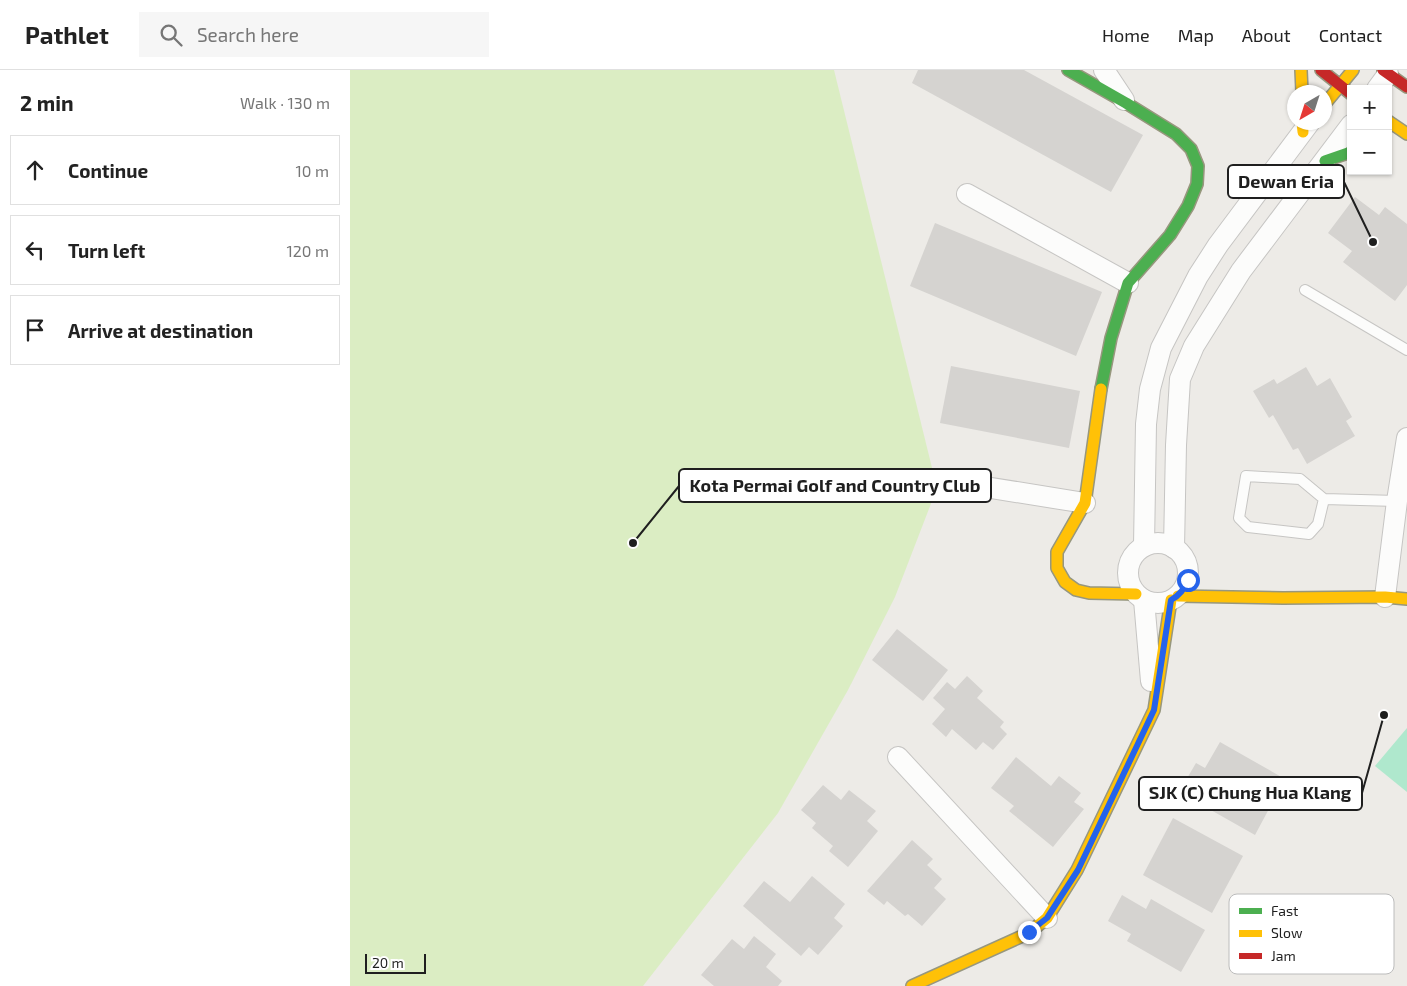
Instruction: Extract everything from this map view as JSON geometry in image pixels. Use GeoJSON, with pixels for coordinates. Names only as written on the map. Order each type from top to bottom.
{"type":"FeatureCollection","features":[{"type":"Feature","properties":{"kind":"street"},"geometry":{"type":"LineString","coordinates":[[1068,70],[1176,134],[1191,150],[1198,166],[1197,184],[1188,206],[1170,235],[1128,283],[1111,338],[1101,388],[1085,503],[1057,552],[1057,568],[1065,582],[1076,590],[1089,593],[1140,597],[1153,603],[1175,598],[1385,597],[1407,599]]}},
{"type":"Feature","properties":{"kind":"street"},"geometry":{"type":"LineString","coordinates":[[1104,70],[1126,103]]}},
{"type":"Feature","properties":{"kind":"street"},"geometry":{"type":"LineString","coordinates":[[1301,70],[1302,85]]}},
{"type":"Feature","properties":{"kind":"street"},"geometry":{"type":"LineString","coordinates":[[1321,70],[1347,91]]}},
{"type":"Feature","properties":{"kind":"street"},"geometry":{"type":"LineString","coordinates":[[1332,96],[1353,70]]}},
{"type":"Feature","properties":{"kind":"street"},"geometry":{"type":"LineString","coordinates":[[1383,78],[1407,87]]}},
{"type":"Feature","properties":{"kind":"street"},"geometry":{"type":"LineString","coordinates":[[1392,125],[1404,136]]}},
{"type":"Feature","properties":{"kind":"street"},"geometry":{"type":"LineString","coordinates":[[1144,546],[1146,424],[1150,389],[1161,348],[1198,276],[1218,245],[1302,130]]}},
{"type":"Feature","properties":{"kind":"street"},"geometry":{"type":"LineString","coordinates":[[1174,548],[1176,445],[1180,379],[1194,346],[1230,287],[1347,130]]}},
{"type":"Feature","properties":{"kind":"street"},"geometry":{"type":"LineString","coordinates":[[1325,161],[1347,153]]}},
{"type":"Feature","properties":{"kind":"street"},"geometry":{"type":"LineString","coordinates":[[967,194],[1128,283]]}},
{"type":"Feature","properties":{"kind":"street"},"geometry":{"type":"LineString","coordinates":[[1385,597],[1407,438]]}},
{"type":"Feature","properties":{"kind":"street"},"geometry":{"type":"LineString","coordinates":[[954,482],[1085,503]]}},
{"type":"Feature","properties":{"kind":"street"},"geometry":{"type":"LineString","coordinates":[[912,986],[1029,932],[1047,918],[1078,870],[1154,710],[1175,598],[1188,580],[1186,561],[1181,554],[1174,548],[1159,543],[1144,546],[1137,552],[1128,568],[1131,586],[1140,597],[1154,710]]}},
{"type":"Feature","properties":{"kind":"street"},"geometry":{"type":"LineString","coordinates":[[898,757],[1047,918]]}},
{"type":"Feature","properties":{"kind":"lane"},"geometry":{"type":"LineString","coordinates":[[1305,290],[1407,350]]}},
{"type":"Feature","properties":{"kind":"lane"},"geometry":{"type":"LineString","coordinates":[[1324,499],[1318,524],[1308,534],[1248,527],[1239,518],[1246,476],[1300,479],[1324,499],[1397,502]]}},
{"type":"Feature","properties":{"kind":"green space"},"geometry":{"type":"Polygon","coordinates":[[[350,70],[834,70],[937,488],[895,597],[848,690],[778,813],[643,986],[350,986],[350,70]]]}},
{"type":"Feature","properties":{"kind":"green space"},"geometry":{"type":"Polygon","coordinates":[[[1407,728],[1407,792],[1375,766],[1407,728]]]}},
{"type":"Feature","properties":{"kind":"building"},"geometry":{"type":"Polygon","coordinates":[[[918,70],[1024,70],[1143,135],[1111,192],[912,83],[918,70]]]}},
{"type":"Feature","properties":{"kind":"building"},"geometry":{"type":"Polygon","coordinates":[[[1355,197],[1379,215],[1385,207],[1407,224],[1407,285],[1395,301],[1343,262],[1352,251],[1328,233],[1355,197]]]}},
{"type":"Feature","properties":{"kind":"building"},"geometry":{"type":"Polygon","coordinates":[[[935,223],[1102,292],[1076,356],[910,286],[935,223]]]}},
{"type":"Feature","properties":{"kind":"building"},"geometry":{"type":"Polygon","coordinates":[[[951,366],[1080,391],[1069,448],[940,423],[951,366]]]}},
{"type":"Feature","properties":{"kind":"building"},"geometry":{"type":"Polygon","coordinates":[[[1306,367],[1317,386],[1330,378],[1352,417],[1346,421],[1355,436],[1307,464],[1298,448],[1293,450],[1273,415],[1269,418],[1253,391],[1274,379],[1277,384],[1306,367]]]}},
{"type":"Feature","properties":{"kind":"building"},"geometry":{"type":"Polygon","coordinates":[[[897,629],[948,670],[923,701],[872,660],[897,629]]]}},
{"type":"Feature","properties":{"kind":"building"},"geometry":{"type":"Polygon","coordinates":[[[967,676],[983,691],[977,698],[1004,722],[1000,727],[1007,734],[993,750],[983,742],[976,750],[952,729],[946,737],[932,724],[945,709],[933,698],[947,682],[955,689],[967,676]]]}},
{"type":"Feature","properties":{"kind":"building"},"geometry":{"type":"Polygon","coordinates":[[[1220,742],[1285,779],[1255,835],[1179,792],[1196,763],[1205,768],[1220,742]]]}},
{"type":"Feature","properties":{"kind":"building"},"geometry":{"type":"Polygon","coordinates":[[[1016,757],[1051,786],[1059,776],[1081,793],[1074,802],[1084,809],[1053,847],[1009,811],[1014,806],[991,788],[1016,757]]]}},
{"type":"Feature","properties":{"kind":"building"},"geometry":{"type":"Polygon","coordinates":[[[823,785],[841,800],[849,790],[876,811],[867,821],[878,831],[848,867],[829,851],[833,846],[812,828],[816,823],[801,810],[823,785]]]}},
{"type":"Feature","properties":{"kind":"building"},"geometry":{"type":"Polygon","coordinates":[[[1173,818],[1243,856],[1212,913],[1143,875],[1173,818]]]}},
{"type":"Feature","properties":{"kind":"building"},"geometry":{"type":"Polygon","coordinates":[[[912,840],[933,859],[927,865],[942,879],[934,888],[946,899],[922,926],[908,914],[905,916],[887,901],[884,905],[867,891],[912,840]]]}},
{"type":"Feature","properties":{"kind":"building"},"geometry":{"type":"Polygon","coordinates":[[[812,876],[845,904],[834,918],[843,926],[818,955],[809,947],[801,956],[743,906],[764,881],[790,902],[812,876]]]}},
{"type":"Feature","properties":{"kind":"building"},"geometry":{"type":"Polygon","coordinates":[[[1122,895],[1146,909],[1151,899],[1205,930],[1181,972],[1127,941],[1131,934],[1108,921],[1122,895]]]}},
{"type":"Feature","properties":{"kind":"building"},"geometry":{"type":"Polygon","coordinates":[[[754,936],[776,954],[766,967],[782,981],[778,986],[714,986],[701,975],[732,939],[744,949],[754,936]]]}},
{"type":"Feature","properties":{"kind":"traffic: fast"},"geometry":{"type":"LineString","coordinates":[[1068,70],[1176,134],[1191,149],[1198,166],[1197,184],[1188,206],[1170,235],[1128,283],[1111,338],[1101,389]]}},
{"type":"Feature","properties":{"kind":"traffic: fast"},"geometry":{"type":"LineString","coordinates":[[1325,161],[1347,153]]}},
{"type":"Feature","properties":{"kind":"traffic: slow"},"geometry":{"type":"LineString","coordinates":[[1301,70],[1302,85]]}},
{"type":"Feature","properties":{"kind":"traffic: slow"},"geometry":{"type":"LineString","coordinates":[[1332,95],[1353,70]]}},
{"type":"Feature","properties":{"kind":"traffic: slow"},"geometry":{"type":"LineString","coordinates":[[1392,124],[1407,134]]}},
{"type":"Feature","properties":{"kind":"traffic: slow"},"geometry":{"type":"LineString","coordinates":[[1101,389],[1085,503],[1057,552],[1057,568],[1065,582],[1076,590],[1089,593],[1136,594]]}},
{"type":"Feature","properties":{"kind":"traffic: slow"},"geometry":{"type":"LineString","coordinates":[[1178,596],[1385,597],[1407,599]]}},
{"type":"Feature","properties":{"kind":"traffic: slow"},"geometry":{"type":"LineString","coordinates":[[912,986],[1029,933],[1047,918],[1077,870],[1154,710],[1171,600]]}},
{"type":"Feature","properties":{"kind":"traffic: jam"},"geometry":{"type":"LineString","coordinates":[[1321,70],[1347,91]]}},
{"type":"Feature","properties":{"kind":"traffic: jam"},"geometry":{"type":"LineString","coordinates":[[1383,70],[1407,87]]}},
{"type":"Feature","properties":{"kind":"place","name":"Dewan Eria"},"geometry":{"type":"Point","coordinates":[1373,242]}},
{"type":"Feature","properties":{"kind":"place","name":"Kota Permai Golf and Country Club"},"geometry":{"type":"Point","coordinates":[633,543]}},
{"type":"Feature","properties":{"kind":"place","name":"SJK (C) Chung Hua Klang"},"geometry":{"type":"Point","coordinates":[1384,715]}},
{"type":"Feature","properties":{"kind":"route"},"geometry":{"type":"LineString","coordinates":[[1029,932],[1047,918],[1078,870],[1154,710],[1171,600],[1178,596],[1188,580]]}}]}
